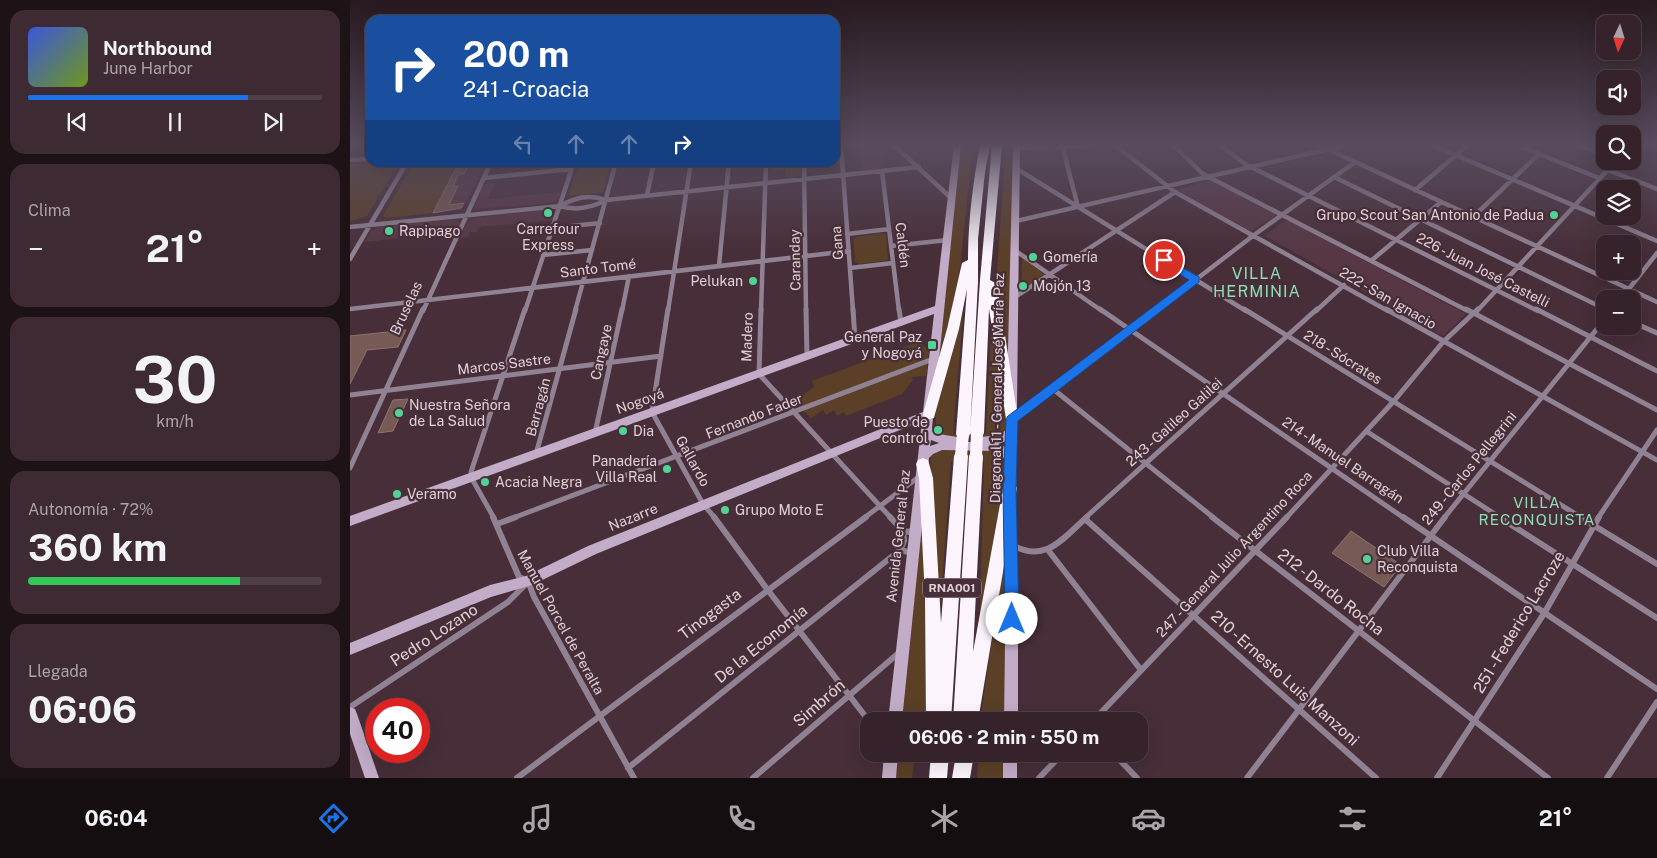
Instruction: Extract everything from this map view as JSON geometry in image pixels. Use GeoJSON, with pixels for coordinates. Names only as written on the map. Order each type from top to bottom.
{"type":"FeatureCollection","features":[{"type":"Feature","properties":{"kind":"highway","name":"RNA001"},"geometry":{"type":"LineString","coordinates":[[961,712],[968,456],[963,434],[973,282],[973,239],[979,181]]}},
{"type":"Feature","properties":{"kind":"highway","name":"RNA001"},"geometry":{"type":"LineString","coordinates":[[943,712],[968,456],[977,433],[988,242],[994,181]]}},
{"type":"Feature","properties":{"kind":"highway"},"geometry":{"type":"LineString","coordinates":[[929,414],[959,304],[973,239]]}},
{"type":"Feature","properties":{"kind":"highway"},"geometry":{"type":"LineString","coordinates":[[988,242],[996,325],[1012,425]]}},
{"type":"Feature","properties":{"kind":"highway"},"geometry":{"type":"LineString","coordinates":[[923,465],[927,492],[933,598],[934,712]]}},
{"type":"Feature","properties":{"kind":"highway"},"geometry":{"type":"LineString","coordinates":[[971,712],[1010,488]]}},
{"type":"Feature","properties":{"kind":"highway"},"geometry":{"type":"LineString","coordinates":[[936,762],[937,778]]}},
{"type":"Feature","properties":{"kind":"highway"},"geometry":{"type":"LineString","coordinates":[[937,778],[939,762]]}},
{"type":"Feature","properties":{"kind":"highway"},"geometry":{"type":"LineString","coordinates":[[960,762],[960,778]]}},
{"type":"Feature","properties":{"kind":"highway"},"geometry":{"type":"LineString","coordinates":[[960,778],[963,762]]}},
{"type":"Feature","properties":{"kind":"street"},"geometry":{"type":"LineString","coordinates":[[350,259],[396,181]]}},
{"type":"Feature","properties":{"kind":"street","name":"Bruselas"},"geometry":{"type":"LineString","coordinates":[[350,468],[482,181]]}},
{"type":"Feature","properties":{"kind":"street"},"geometry":{"type":"LineString","coordinates":[[471,477],[568,181]]}},
{"type":"Feature","properties":{"kind":"street","name":"Barragán"},"geometry":{"type":"LineString","coordinates":[[536,454],[611,181]]}},
{"type":"Feature","properties":{"kind":"street"},"geometry":{"type":"LineString","coordinates":[[647,196],[650,181]]}},
{"type":"Feature","properties":{"kind":"street"},"geometry":{"type":"LineString","coordinates":[[652,412],[688,181]]}},
{"type":"Feature","properties":{"kind":"street"},"geometry":{"type":"LineString","coordinates":[[718,266],[727,181]]}},
{"type":"Feature","properties":{"kind":"street"},"geometry":{"type":"LineString","coordinates":[[560,206],[568,209],[584,208],[606,200],[783,181]]}},
{"type":"Feature","properties":{"kind":"street","name":"Caranday"},"geometry":{"type":"LineString","coordinates":[[805,181],[807,357]]}},
{"type":"Feature","properties":{"kind":"street","name":"Gana"},"geometry":{"type":"LineString","coordinates":[[844,181],[855,340]]}},
{"type":"Feature","properties":{"kind":"street","name":"Caldén"},"geometry":{"type":"LineString","coordinates":[[883,181],[901,322]]}},
{"type":"Feature","properties":{"kind":"street"},"geometry":{"type":"LineString","coordinates":[[934,181],[952,198]]}},
{"type":"Feature","properties":{"kind":"street","name":"Avenida General Paz"},"geometry":{"type":"LineString","coordinates":[[896,712],[954,181]]}},
{"type":"Feature","properties":{"kind":"street","name":"Diagonal 11 - General José María Paz"},"geometry":{"type":"LineString","coordinates":[[1011,712],[1012,545],[1010,488],[1017,181]]}},
{"type":"Feature","properties":{"kind":"street","name":"218 - Sócrates"},"geometry":{"type":"LineString","coordinates":[[1037,181],[1657,564]]}},
{"type":"Feature","properties":{"kind":"street"},"geometry":{"type":"LineString","coordinates":[[1071,181],[1078,207]]}},
{"type":"Feature","properties":{"kind":"street","name":"222 - San Ignacio"},"geometry":{"type":"LineString","coordinates":[[1160,181],[1175,192],[1344,285],[1542,398],[1657,460]]}},
{"type":"Feature","properties":{"kind":"street"},"geometry":{"type":"LineString","coordinates":[[1016,221],[1186,181]]}},
{"type":"Feature","properties":{"kind":"street"},"geometry":{"type":"LineString","coordinates":[[1219,181],[1657,410]]}},
{"type":"Feature","properties":{"kind":"street","name":"226 - Juan José Castelli"},"geometry":{"type":"LineString","coordinates":[[1281,181],[1657,371]]}},
{"type":"Feature","properties":{"kind":"street"},"geometry":{"type":"LineString","coordinates":[[927,430],[931,435],[942,440],[1001,439],[1012,425],[1053,389],[1254,235],[1328,181]]}},
{"type":"Feature","properties":{"kind":"street"},"geometry":{"type":"LineString","coordinates":[[1343,181],[1596,305]]}},
{"type":"Feature","properties":{"kind":"street"},"geometry":{"type":"LineString","coordinates":[[1397,181],[1657,302]]}},
{"type":"Feature","properties":{"kind":"street"},"geometry":{"type":"LineString","coordinates":[[1416,190],[1426,181]]}},
{"type":"Feature","properties":{"kind":"street"},"geometry":{"type":"LineString","coordinates":[[1473,217],[1513,181]]}},
{"type":"Feature","properties":{"kind":"street"},"geometry":{"type":"LineString","coordinates":[[1517,181],[1657,241]]}},
{"type":"Feature","properties":{"kind":"street","name":"247 - General Julio Argentino Roca"},"geometry":{"type":"LineString","coordinates":[[1101,712],[1332,469],[1393,402],[1443,342],[1474,314],[1597,181]]}},
{"type":"Feature","properties":{"kind":"street"},"geometry":{"type":"LineString","coordinates":[[1637,181],[1657,189]]}},
{"type":"Feature","properties":{"kind":"street","name":"Madero"},"geometry":{"type":"LineString","coordinates":[[766,183],[759,374],[903,531]]}},
{"type":"Feature","properties":{"kind":"street"},"geometry":{"type":"LineString","coordinates":[[1015,297],[1175,192]]}},
{"type":"Feature","properties":{"kind":"street"},"geometry":{"type":"LineString","coordinates":[[350,227],[560,206],[582,197],[596,197],[606,200]]}},
{"type":"Feature","properties":{"kind":"street"},"geometry":{"type":"LineString","coordinates":[[1372,260],[1441,202]]}},
{"type":"Feature","properties":{"kind":"street"},"geometry":{"type":"LineString","coordinates":[[552,228],[600,222]]}},
{"type":"Feature","properties":{"kind":"street"},"geometry":{"type":"LineString","coordinates":[[848,234],[889,229]]}},
{"type":"Feature","properties":{"kind":"street"},"geometry":{"type":"LineString","coordinates":[[891,246],[948,240]]}},
{"type":"Feature","properties":{"kind":"street"},"geometry":{"type":"LineString","coordinates":[[543,255],[592,250]]}},
{"type":"Feature","properties":{"kind":"street","name":"214 - Manuel Barragán"},"geometry":{"type":"LineString","coordinates":[[1016,250],[1129,330],[1657,689]]}},
{"type":"Feature","properties":{"kind":"street","name":"Santo Tomé"},"geometry":{"type":"LineString","coordinates":[[350,309],[848,251]]}},
{"type":"Feature","properties":{"kind":"street"},"geometry":{"type":"LineString","coordinates":[[1629,289],[1657,253]]}},
{"type":"Feature","properties":{"kind":"street"},"geometry":{"type":"LineString","coordinates":[[850,268],[893,263]]}},
{"type":"Feature","properties":{"kind":"street","name":"Cangaye"},"geometry":{"type":"LineString","coordinates":[[595,433],[629,276]]}},
{"type":"Feature","properties":{"kind":"street","name":"243 - Galileo Galilei"},"geometry":{"type":"LineString","coordinates":[[1048,550],[1085,519],[1344,285]]}},
{"type":"Feature","properties":{"kind":"street","name":"Nogoyá"},"geometry":{"type":"LineString","coordinates":[[350,521],[940,308]]}},
{"type":"Feature","properties":{"kind":"street"},"geometry":{"type":"LineString","coordinates":[[1641,326],[1657,334]]}},
{"type":"Feature","properties":{"kind":"street","name":"249 - Carlos Pellegrini"},"geometry":{"type":"LineString","coordinates":[[1247,778],[1300,711],[1430,534],[1491,462],[1596,330]]}},
{"type":"Feature","properties":{"kind":"street","name":"Marcos Sastre"},"geometry":{"type":"LineString","coordinates":[[350,395],[660,356]]}},
{"type":"Feature","properties":{"kind":"street","name":"Fernando Fader"},"geometry":{"type":"LineString","coordinates":[[497,524],[934,358]]}},
{"type":"Feature","properties":{"kind":"street","name":"212 - Dardo Rocha"},"geometry":{"type":"LineString","coordinates":[[1053,389],[1255,551],[1548,778]]}},
{"type":"Feature","properties":{"kind":"street","name":"Gallardo"},"geometry":{"type":"LineString","coordinates":[[652,412],[703,504],[862,712]]}},
{"type":"Feature","properties":{"kind":"street","name":"Nazarre"},"geometry":{"type":"LineString","coordinates":[[350,649],[490,591],[528,582],[592,550],[929,414]]}},
{"type":"Feature","properties":{"kind":"street","name":"251 - Federico Lacroze"},"geometry":{"type":"LineString","coordinates":[[1437,778],[1545,612],[1593,525],[1657,430]]}},
{"type":"Feature","properties":{"kind":"street"},"geometry":{"type":"LineString","coordinates":[[1366,431],[1657,618]]}},
{"type":"Feature","properties":{"kind":"street"},"geometry":{"type":"LineString","coordinates":[[923,465],[930,451],[942,446],[995,447],[1006,452],[1011,459]]}},
{"type":"Feature","properties":{"kind":"street","name":"Tinogasta"},"geometry":{"type":"LineString","coordinates":[[516,778],[878,505],[923,465]]}},
{"type":"Feature","properties":{"kind":"street","name":"Manuel Porcel de Peralta"},"geometry":{"type":"LineString","coordinates":[[471,477],[497,524],[519,577],[528,582],[534,597],[634,778]]}},
{"type":"Feature","properties":{"kind":"street","name":"210 - Ernesto Luis Manzoni"},"geometry":{"type":"LineString","coordinates":[[1085,519],[1376,778]]}},
{"type":"Feature","properties":{"kind":"street"},"geometry":{"type":"LineString","coordinates":[[914,553],[900,550],[904,541],[903,531],[910,532],[916,527]]}},
{"type":"Feature","properties":{"kind":"street"},"geometry":{"type":"LineString","coordinates":[[1012,545],[1028,552],[1048,550],[1141,670]]}},
{"type":"Feature","properties":{"kind":"street","name":"De la Economía"},"geometry":{"type":"LineString","coordinates":[[628,768],[900,550]]}},
{"type":"Feature","properties":{"kind":"street","name":"Pedro Lozano"},"geometry":{"type":"LineString","coordinates":[[350,707],[502,607],[528,582]]}},
{"type":"Feature","properties":{"kind":"street","name":"Simbrón"},"geometry":{"type":"LineString","coordinates":[[753,778],[903,649]]}},
{"type":"Feature","properties":{"kind":"street"},"geometry":{"type":"LineString","coordinates":[[1606,778],[1657,702]]}},
{"type":"Feature","properties":{"kind":"street"},"geometry":{"type":"LineString","coordinates":[[350,714],[372,778]]}},
{"type":"Feature","properties":{"kind":"street"},"geometry":{"type":"LineString","coordinates":[[889,778],[890,762]]}},
{"type":"Feature","properties":{"kind":"street"},"geometry":{"type":"LineString","coordinates":[[1010,762],[1010,778]]}},
{"type":"Feature","properties":{"kind":"street"},"geometry":{"type":"LineString","coordinates":[[1039,778],[1054,762]]}},
{"type":"Feature","properties":{"kind":"street"},"geometry":{"type":"LineString","coordinates":[[1122,762],[1137,778]]}},
{"type":"Feature","properties":{"kind":"shaded area"},"geometry":{"type":"Polygon","coordinates":[[[350,181],[388,181],[367,216],[350,221],[350,181]]]}},
{"type":"Feature","properties":{"kind":"shaded area"},"geometry":{"type":"Polygon","coordinates":[[[403,181],[476,181],[463,209],[386,218],[383,216],[403,181]]]}},
{"type":"Feature","properties":{"kind":"shaded area"},"geometry":{"type":"Polygon","coordinates":[[[403,181],[449,181],[433,213],[386,218],[383,216],[403,181]]]}},
{"type":"Feature","properties":{"kind":"shaded area"},"geometry":{"type":"Polygon","coordinates":[[[573,181],[606,181],[603,192],[568,196],[573,181]]]}},
{"type":"Feature","properties":{"kind":"shaded area"},"geometry":{"type":"Polygon","coordinates":[[[956,181],[969,181],[959,277],[937,377],[956,181]]]}},
{"type":"Feature","properties":{"kind":"shaded area"},"geometry":{"type":"Polygon","coordinates":[[[1003,181],[1015,181],[1012,390],[996,284],[1003,181]]]}},
{"type":"Feature","properties":{"kind":"shaded area"},"geometry":{"type":"Polygon","coordinates":[[[1206,181],[1213,181],[1275,214],[1275,216],[1251,231],[1176,190],[1206,181]]]}},
{"type":"Feature","properties":{"kind":"shaded area"},"geometry":{"type":"Polygon","coordinates":[[[495,183],[488,199],[561,192],[558,200],[551,203],[475,209],[474,207],[484,184],[495,183]]]}},
{"type":"Feature","properties":{"kind":"shaded area"},"geometry":{"type":"Polygon","coordinates":[[[548,210],[554,212],[552,220],[479,227],[477,232],[470,232],[468,237],[460,238],[467,222],[474,218],[548,210]]]}},
{"type":"Feature","properties":{"kind":"shaded area"},"geometry":{"type":"Polygon","coordinates":[[[454,219],[460,222],[456,232],[364,242],[370,232],[379,227],[454,219]]]}},
{"type":"Feature","properties":{"kind":"shaded area"},"geometry":{"type":"Polygon","coordinates":[[[1285,221],[1289,221],[1466,314],[1443,336],[1267,237],[1266,235],[1285,221]]]}},
{"type":"Feature","properties":{"kind":"shaded area"},"geometry":{"type":"Polygon","coordinates":[[[882,233],[886,235],[888,259],[859,264],[855,262],[853,239],[882,233]]]}},
{"type":"Feature","properties":{"kind":"shaded area"},"geometry":{"type":"Polygon","coordinates":[[[1022,258],[1045,275],[1021,291],[1022,258]]]}},
{"type":"Feature","properties":{"kind":"shaded area"},"geometry":{"type":"Polygon","coordinates":[[[960,313],[963,314],[953,434],[986,434],[992,314],[1010,419],[1007,432],[992,439],[945,439],[938,433],[936,410],[960,313]]]}},
{"type":"Feature","properties":{"kind":"shaded area"},"geometry":{"type":"Polygon","coordinates":[[[920,341],[929,351],[926,376],[912,377],[913,380],[902,394],[846,416],[844,412],[837,416],[834,410],[826,415],[823,410],[811,418],[794,401],[814,387],[812,381],[920,341]]]}},
{"type":"Feature","properties":{"kind":"shaded area"},"geometry":{"type":"Polygon","coordinates":[[[941,450],[998,451],[1005,458],[1007,480],[979,643],[984,461],[951,461],[940,612],[929,491],[931,455],[941,450]]]}},
{"type":"Feature","properties":{"kind":"shaded area"},"geometry":{"type":"Polygon","coordinates":[[[1008,533],[1005,712],[981,712],[1008,533]]]}},
{"type":"Feature","properties":{"kind":"shaded area"},"geometry":{"type":"Polygon","coordinates":[[[923,536],[930,614],[927,712],[903,712],[920,540],[923,536]]]}},
{"type":"Feature","properties":{"kind":"shaded area"},"geometry":{"type":"Polygon","coordinates":[[[895,762],[914,762],[912,778],[893,778],[895,762]]]}},
{"type":"Feature","properties":{"kind":"shaded area"},"geometry":{"type":"Polygon","coordinates":[[[978,762],[1004,762],[1004,778],[977,778],[978,762]]]}},
{"type":"Feature","properties":{"kind":"building"},"geometry":{"type":"Polygon","coordinates":[[[449,181],[455,181],[453,186],[458,186],[449,205],[464,203],[461,208],[433,213],[449,181]]]}},
{"type":"Feature","properties":{"kind":"building"},"geometry":{"type":"Polygon","coordinates":[[[406,330],[398,347],[367,350],[350,384],[350,336],[406,330]]]}},
{"type":"Feature","properties":{"kind":"building","name":"Nuestra Señora de La Salud"},"geometry":{"type":"Polygon","coordinates":[[[408,399],[393,431],[378,433],[393,400],[408,399]]]}},
{"type":"Feature","properties":{"kind":"building","name":"Club Villa Reconquista"},"geometry":{"type":"Polygon","coordinates":[[[1351,531],[1401,565],[1384,587],[1332,553],[1351,531]]]}},
{"type":"Feature","properties":{"kind":"place","name":"Carrefour Express"},"geometry":{"type":"Point","coordinates":[548,213]}},
{"type":"Feature","properties":{"kind":"place","name":"Grupo Scout San Antonio de Padua"},"geometry":{"type":"Point","coordinates":[1554,215]}},
{"type":"Feature","properties":{"kind":"place","name":"Rapipago"},"geometry":{"type":"Point","coordinates":[389,231]}},
{"type":"Feature","properties":{"kind":"place","name":"Gomería"},"geometry":{"type":"Point","coordinates":[1033,257]}},
{"type":"Feature","properties":{"kind":"place","name":"Pelukan"},"geometry":{"type":"Point","coordinates":[753,281]}},
{"type":"Feature","properties":{"kind":"place","name":"Mojón 13"},"geometry":{"type":"Point","coordinates":[1023,286]}},
{"type":"Feature","properties":{"kind":"place","name":"General Paz y Nogoyá"},"geometry":{"type":"Point","coordinates":[932,345]}},
{"type":"Feature","properties":{"kind":"place","name":"Nuestra Señora de La Salud"},"geometry":{"type":"Point","coordinates":[399,413]}},
{"type":"Feature","properties":{"kind":"place","name":"Puesto de control"},"geometry":{"type":"Point","coordinates":[938,430]}},
{"type":"Feature","properties":{"kind":"place","name":"Dia"},"geometry":{"type":"Point","coordinates":[623,431]}},
{"type":"Feature","properties":{"kind":"place","name":"Panadería Villa Real"},"geometry":{"type":"Point","coordinates":[667,469]}},
{"type":"Feature","properties":{"kind":"place","name":"Acacia Negra"},"geometry":{"type":"Point","coordinates":[485,482]}},
{"type":"Feature","properties":{"kind":"place","name":"Veramo"},"geometry":{"type":"Point","coordinates":[397,494]}},
{"type":"Feature","properties":{"kind":"place","name":"Grupo Moto E"},"geometry":{"type":"Point","coordinates":[725,510]}},
{"type":"Feature","properties":{"kind":"place","name":"Club Villa Reconquista"},"geometry":{"type":"Point","coordinates":[1367,559]}},
{"type":"Feature","properties":{"kind":"district","name":"VILLA HERMINIA"},"geometry":{"type":"Point","coordinates":[1257,282]}},
{"type":"Feature","properties":{"kind":"district","name":"VILLA RECONQUISTA"},"geometry":{"type":"Point","coordinates":[1537,510]}},
{"type":"Feature","properties":{"kind":"route"},"geometry":{"type":"LineString","coordinates":[[1012,619],[1010,488],[1012,419],[1196,280],[1164,260]]}}]}
